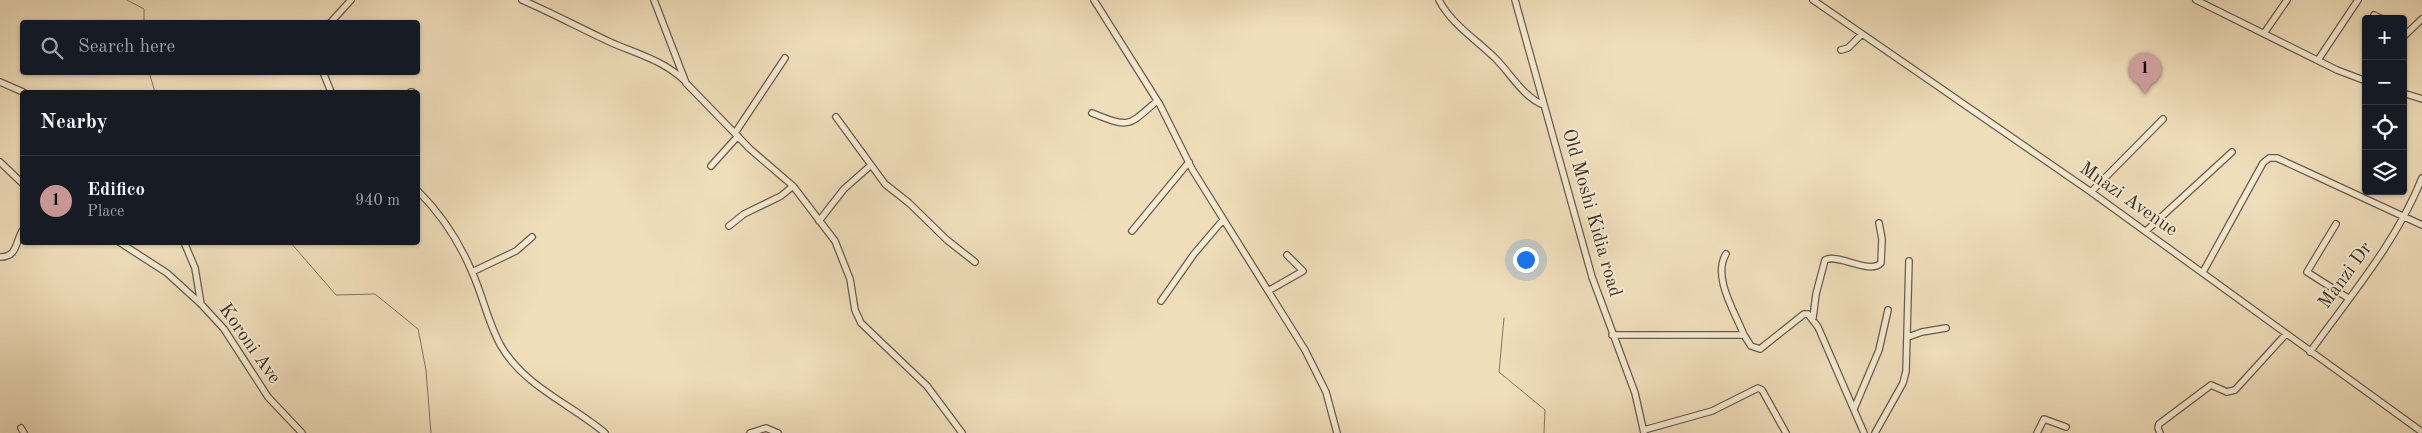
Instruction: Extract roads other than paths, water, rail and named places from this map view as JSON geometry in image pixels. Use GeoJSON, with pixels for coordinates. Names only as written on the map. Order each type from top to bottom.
{"type":"FeatureCollection","features":[{"type":"Feature","properties":{"kind":"street"},"geometry":{"type":"LineString","coordinates":[[333,20],[351,0]]}},
{"type":"Feature","properties":{"kind":"street"},"geometry":{"type":"LineString","coordinates":[[522,0],[613,43],[666,65],[757,156],[793,186],[835,241],[843,256],[850,279],[855,310],[861,323],[927,386],[962,433]]}},
{"type":"Feature","properties":{"kind":"street"},"geometry":{"type":"LineString","coordinates":[[654,0],[686,83]]}},
{"type":"Feature","properties":{"kind":"street"},"geometry":{"type":"LineString","coordinates":[[1094,0],[1158,101],[1188,162],[1320,376],[1331,406],[1337,433]]}},
{"type":"Feature","properties":{"kind":"street"},"geometry":{"type":"LineString","coordinates":[[1438,0],[1451,17],[1497,60],[1532,98],[1544,104]]}},
{"type":"Feature","properties":{"kind":"street","name":"Old Moshi Kidia road"},"geometry":{"type":"LineString","coordinates":[[1515,0],[1592,277],[1635,393],[1644,432]]}},
{"type":"Feature","properties":{"kind":"street","name":"Mnazi Avenue"},"geometry":{"type":"LineString","coordinates":[[1813,0],[2146,231],[2422,432]]}},
{"type":"Feature","properties":{"kind":"street"},"geometry":{"type":"LineString","coordinates":[[2196,0],[2265,32],[2318,60],[2362,78]]}},
{"type":"Feature","properties":{"kind":"street"},"geometry":{"type":"LineString","coordinates":[[2265,32],[2286,0]]}},
{"type":"Feature","properties":{"kind":"street"},"geometry":{"type":"LineString","coordinates":[[2318,60],[2358,0]]}},
{"type":"Feature","properties":{"kind":"street"},"geometry":{"type":"LineString","coordinates":[[2407,31],[2422,19]]}},
{"type":"Feature","properties":{"kind":"street"},"geometry":{"type":"LineString","coordinates":[[1841,50],[1848,48],[1862,34]]}},
{"type":"Feature","properties":{"kind":"street"},"geometry":{"type":"LineString","coordinates":[[711,166],[737,134],[784,58]]}},
{"type":"Feature","properties":{"kind":"street"},"geometry":{"type":"LineString","coordinates":[[324,75],[330,90]]}},
{"type":"Feature","properties":{"kind":"street"},"geometry":{"type":"LineString","coordinates":[[0,82],[20,91]]}},
{"type":"Feature","properties":{"kind":"street"},"geometry":{"type":"LineString","coordinates":[[2407,94],[2422,99]]}},
{"type":"Feature","properties":{"kind":"street"},"geometry":{"type":"LineString","coordinates":[[1092,113],[1121,124],[1128,124],[1158,101]]}},
{"type":"Feature","properties":{"kind":"street"},"geometry":{"type":"LineString","coordinates":[[836,117],[884,184],[910,203],[947,240],[975,262]]}},
{"type":"Feature","properties":{"kind":"street"},"geometry":{"type":"LineString","coordinates":[[2091,192],[2163,119]]}},
{"type":"Feature","properties":{"kind":"street"},"geometry":{"type":"LineString","coordinates":[[2146,231],[2232,152]]}},
{"type":"Feature","properties":{"kind":"street"},"geometry":{"type":"LineString","coordinates":[[2203,272],[2263,163],[2269,158],[2276,158],[2422,225]]}},
{"type":"Feature","properties":{"kind":"street"},"geometry":{"type":"LineString","coordinates":[[0,162],[20,181]]}},
{"type":"Feature","properties":{"kind":"street"},"geometry":{"type":"LineString","coordinates":[[1132,231],[1188,162]]}},
{"type":"Feature","properties":{"kind":"street"},"geometry":{"type":"LineString","coordinates":[[819,222],[844,189],[870,166]]}},
{"type":"Feature","properties":{"kind":"street","name":"Manzi Dr"},"geometry":{"type":"LineString","coordinates":[[2310,352],[2387,246],[2405,216],[2422,178]]}},
{"type":"Feature","properties":{"kind":"street"},"geometry":{"type":"LineString","coordinates":[[729,226],[744,214],[781,196],[793,186]]}},
{"type":"Feature","properties":{"kind":"street"},"geometry":{"type":"LineString","coordinates":[[420,193],[442,217],[454,234],[472,272],[496,336],[510,357],[527,377],[542,390],[605,433]]}},
{"type":"Feature","properties":{"kind":"street"},"geometry":{"type":"LineString","coordinates":[[1162,301],[1194,254],[1223,220]]}},
{"type":"Feature","properties":{"kind":"street"},"geometry":{"type":"LineString","coordinates":[[1813,318],[1816,294],[1825,260],[1835,258],[1873,267],[1881,264],[1882,239],[1879,223]]}},
{"type":"Feature","properties":{"kind":"street"},"geometry":{"type":"LineString","coordinates":[[2336,224],[2307,272],[2348,298]]}},
{"type":"Feature","properties":{"kind":"street"},"geometry":{"type":"LineString","coordinates":[[0,257],[10,256],[14,252],[20,237]]}},
{"type":"Feature","properties":{"kind":"street"},"geometry":{"type":"LineString","coordinates":[[472,272],[516,251],[532,237]]}},
{"type":"Feature","properties":{"kind":"street","name":"Koroni Ave"},"geometry":{"type":"LineString","coordinates":[[124,245],[167,272],[202,304],[224,329],[268,397],[302,433]]}},
{"type":"Feature","properties":{"kind":"street"},"geometry":{"type":"LineString","coordinates":[[185,245],[194,268],[202,304]]}},
{"type":"Feature","properties":{"kind":"street"},"geometry":{"type":"LineString","coordinates":[[1726,254],[1720,263],[1721,278],[1744,335],[1751,346],[1760,349],[1804,314],[1808,314],[1813,318],[1864,433]]}},
{"type":"Feature","properties":{"kind":"street"},"geometry":{"type":"LineString","coordinates":[[1268,291],[1303,270],[1286,255]]}},
{"type":"Feature","properties":{"kind":"street"},"geometry":{"type":"LineString","coordinates":[[1875,433],[1903,383],[1908,361],[1909,261]]}},
{"type":"Feature","properties":{"kind":"street"},"geometry":{"type":"LineString","coordinates":[[1854,409],[1879,350],[1888,310]]}},
{"type":"Feature","properties":{"kind":"street"},"geometry":{"type":"LineString","coordinates":[[1908,337],[1918,332],[1946,328]]}},
{"type":"Feature","properties":{"kind":"street"},"geometry":{"type":"LineString","coordinates":[[2160,433],[2158,428],[2160,424],[2211,385],[2227,392],[2236,390],[2286,334]]}},
{"type":"Feature","properties":{"kind":"street"},"geometry":{"type":"LineString","coordinates":[[1612,335],[1744,335]]}},
{"type":"Feature","properties":{"kind":"street"},"geometry":{"type":"LineString","coordinates":[[1644,432],[1706,413],[1758,388],[1762,390],[1786,433]]}},
{"type":"Feature","properties":{"kind":"street"},"geometry":{"type":"LineString","coordinates":[[2037,433],[2044,419],[2066,427]]}},
{"type":"Feature","properties":{"kind":"street"},"geometry":{"type":"LineString","coordinates":[[750,433],[766,428],[778,433]]}},
{"type":"Feature","properties":{"kind":"waterway"},"geometry":{"type":"LineString","coordinates":[[127,0],[144,9],[144,20]]}},
{"type":"Feature","properties":{"kind":"waterway"},"geometry":{"type":"LineString","coordinates":[[150,75],[154,90]]}},
{"type":"Feature","properties":{"kind":"waterway"},"geometry":{"type":"LineString","coordinates":[[293,245],[336,295],[375,294],[418,329],[426,370],[431,433]]}},
{"type":"Feature","properties":{"kind":"waterway"},"geometry":{"type":"LineString","coordinates":[[1504,318],[1499,372],[1545,410],[1544,433]]}},
{"type":"Feature","properties":{"kind":"place","name":"Edifico"},"geometry":{"type":"Point","coordinates":[2145,94]}}]}
